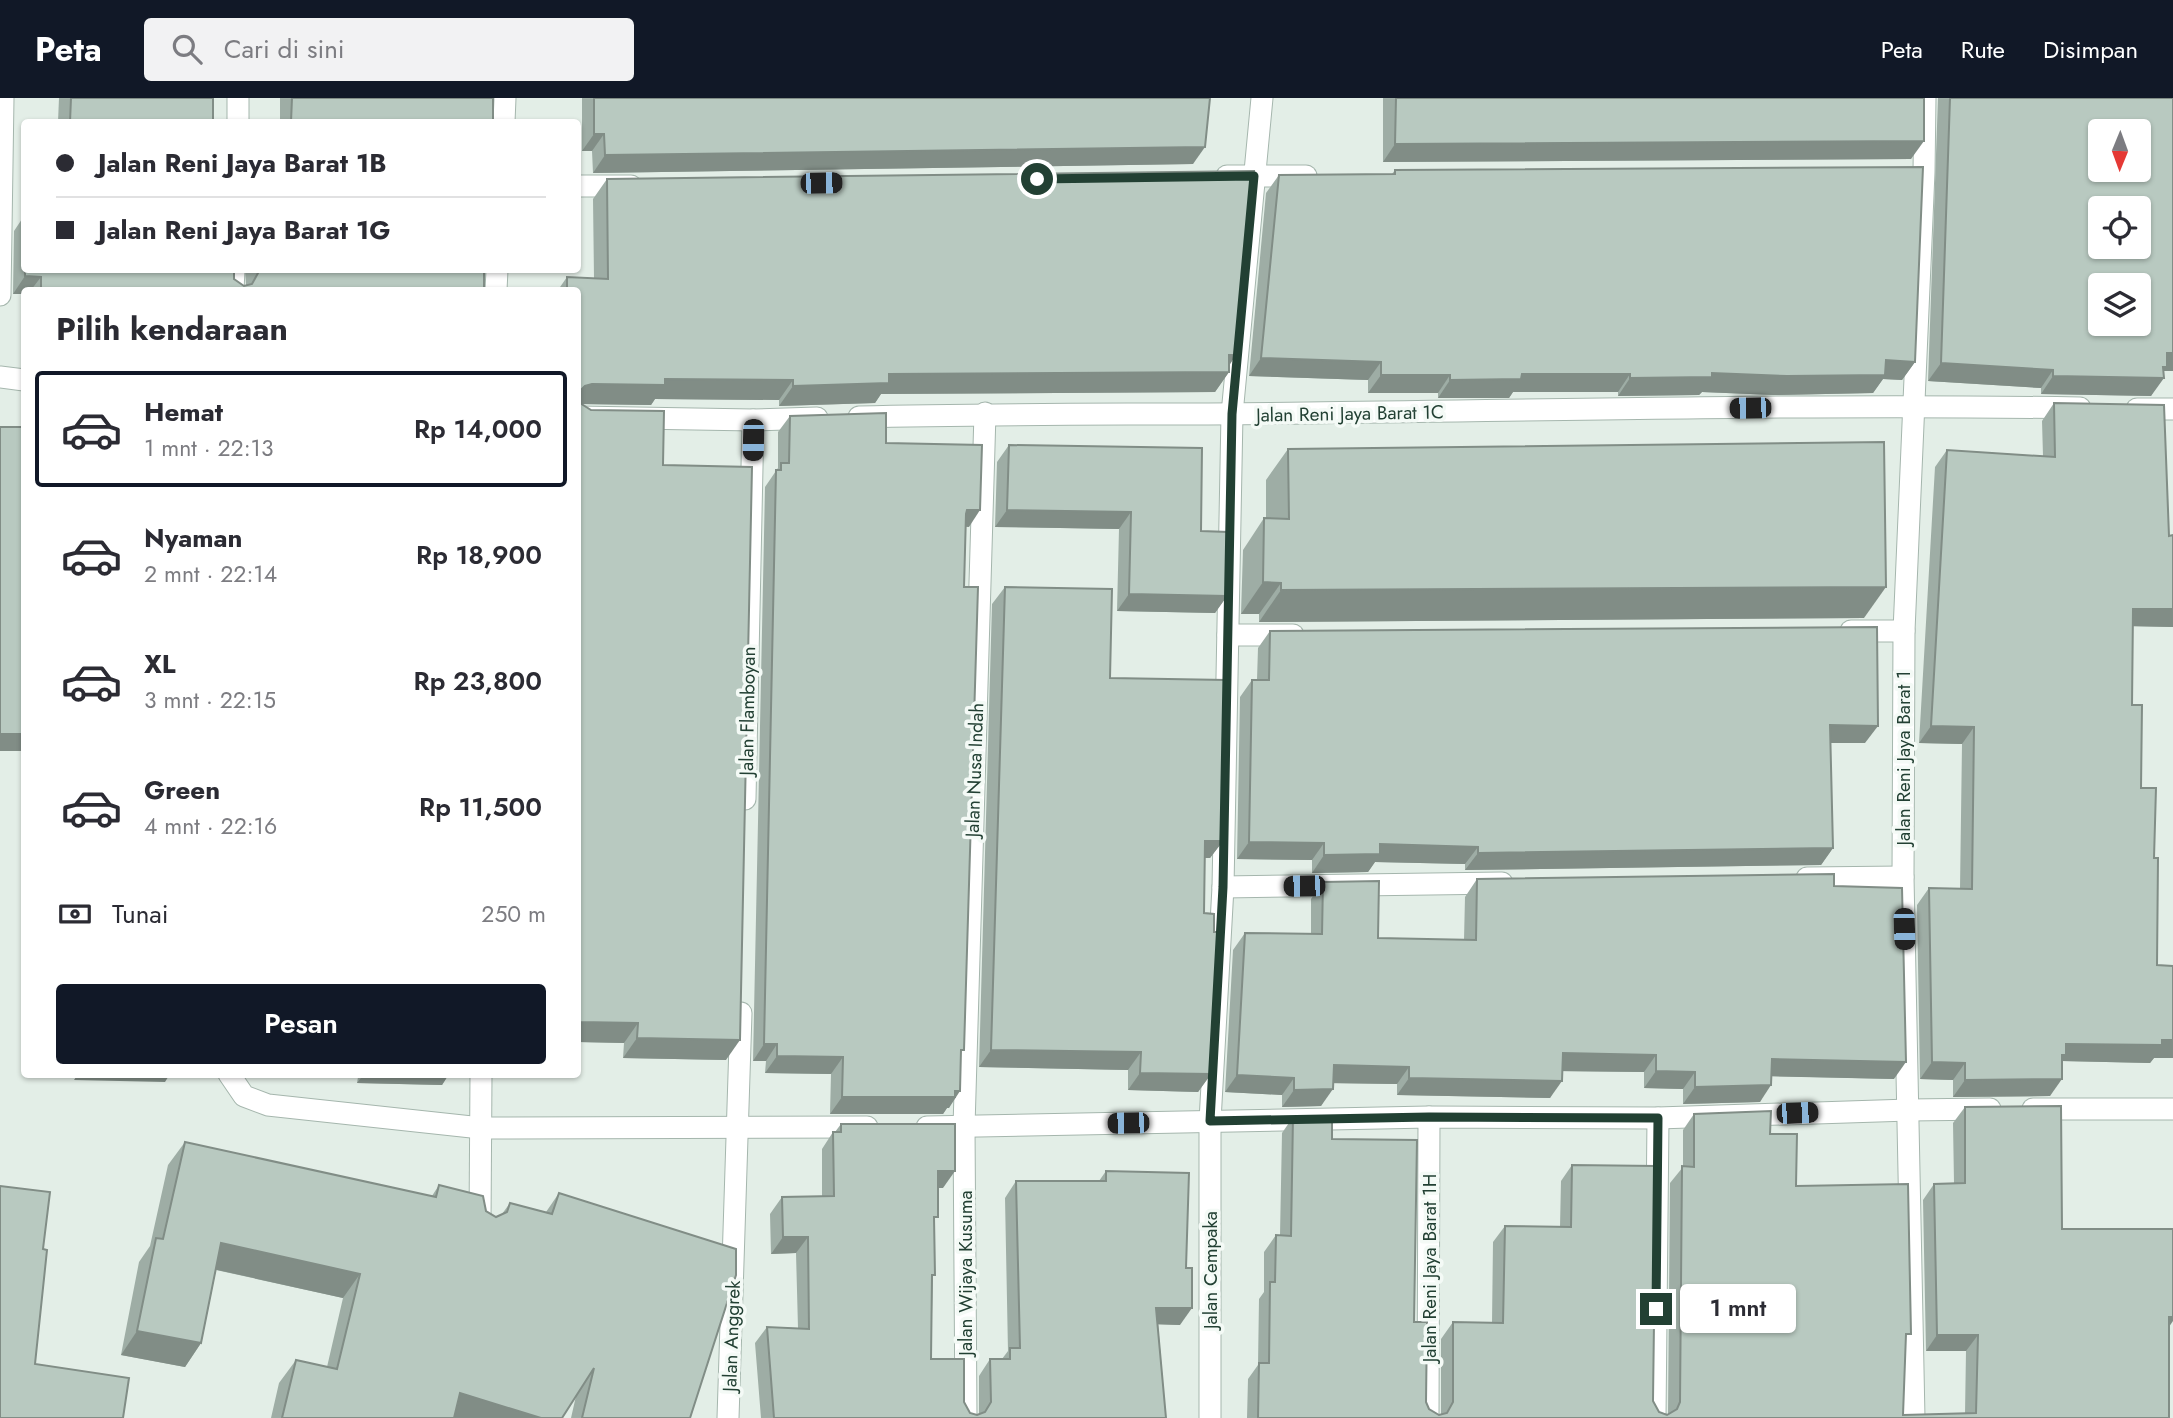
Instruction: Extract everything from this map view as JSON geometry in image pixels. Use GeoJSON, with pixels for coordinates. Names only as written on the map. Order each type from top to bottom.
{"type":"FeatureCollection","features":[{"type":"Feature","properties":{"kind":"street"},"geometry":{"type":"LineString","coordinates":[[0,295],[3,98]]}},
{"type":"Feature","properties":{"kind":"street"},"geometry":{"type":"LineString","coordinates":[[237,119],[238,98]]}},
{"type":"Feature","properties":{"kind":"street"},"geometry":{"type":"LineString","coordinates":[[504,119],[505,98]]}},
{"type":"Feature","properties":{"kind":"street","name":"Jalan Cempaka"},"geometry":{"type":"LineString","coordinates":[[1210,1418],[1210,1121],[1223,887],[1232,414],[1262,98]]}},
{"type":"Feature","properties":{"kind":"street","name":"Jalan Reni Jaya Barat 1"},"geometry":{"type":"LineString","coordinates":[[1914,1418],[1903,877],[1905,631],[1913,406],[1917,172],[1925,98]]}},
{"type":"Feature","properties":{"kind":"street"},"geometry":{"type":"LineString","coordinates":[[1212,177],[1324,176]]}},
{"type":"Feature","properties":{"kind":"street"},"geometry":{"type":"LineString","coordinates":[[581,186],[646,185]]}},
{"type":"Feature","properties":{"kind":"street"},"geometry":{"type":"LineString","coordinates":[[0,377],[21,380]]}},
{"type":"Feature","properties":{"kind":"street","name":"Jalan Reni Jaya Barat 1C"},"geometry":{"type":"LineString","coordinates":[[581,417],[753,420],[985,413],[1232,414],[1913,406],[2173,409]]}},
{"type":"Feature","properties":{"kind":"street","name":"Jalan Nusa Indah"},"geometry":{"type":"LineString","coordinates":[[964,1127],[985,413]]}},
{"type":"Feature","properties":{"kind":"street","name":"Jalan Flamboyan"},"geometry":{"type":"LineString","coordinates":[[745,825],[753,420]]}},
{"type":"Feature","properties":{"kind":"street"},"geometry":{"type":"LineString","coordinates":[[1835,631],[1905,631]]}},
{"type":"Feature","properties":{"kind":"street"},"geometry":{"type":"LineString","coordinates":[[1228,635],[1311,634]]}},
{"type":"Feature","properties":{"kind":"street"},"geometry":{"type":"LineString","coordinates":[[1792,879],[1903,877]]}},
{"type":"Feature","properties":{"kind":"street"},"geometry":{"type":"LineString","coordinates":[[1223,887],[1528,883]]}},
{"type":"Feature","properties":{"kind":"street"},"geometry":{"type":"LineString","coordinates":[[738,1128],[741,990]]}},
{"type":"Feature","properties":{"kind":"street"},"geometry":{"type":"LineString","coordinates":[[232,1078],[244,1096],[268,1105],[481,1128],[884,1128]]}},
{"type":"Feature","properties":{"kind":"street"},"geometry":{"type":"LineString","coordinates":[[480,1228],[481,1078]]}},
{"type":"Feature","properties":{"kind":"street"},"geometry":{"type":"LineString","coordinates":[[911,1128],[1429,1117],[1658,1118],[1909,1110],[2173,1109]]}},
{"type":"Feature","properties":{"kind":"street","name":"Jalan Reni Jaya Barat 1H"},"geometry":{"type":"LineString","coordinates":[[1428,1418],[1429,1117]]}},
{"type":"Feature","properties":{"kind":"street"},"geometry":{"type":"LineString","coordinates":[[1655,1418],[1658,1118]]}},
{"type":"Feature","properties":{"kind":"street","name":"Jalan Wijaya Kusuma"},"geometry":{"type":"LineString","coordinates":[[964,1127],[966,1418]]}},
{"type":"Feature","properties":{"kind":"street","name":"Jalan Anggrek"},"geometry":{"type":"LineString","coordinates":[[728,1418],[738,1128]]}},
{"type":"Feature","properties":{"kind":"building"},"geometry":{"type":"Polygon","coordinates":[[[71,98],[213,98],[213,119],[70,119],[71,98]]]}},
{"type":"Feature","properties":{"kind":"building"},"geometry":{"type":"Polygon","coordinates":[[[292,98],[493,98],[493,119],[291,119],[292,98]]]}},
{"type":"Feature","properties":{"kind":"building"},"geometry":{"type":"Polygon","coordinates":[[[594,98],[1210,98],[1205,147],[605,155],[604,134],[594,134],[594,98]]]}},
{"type":"Feature","properties":{"kind":"building"},"geometry":{"type":"Polygon","coordinates":[[[1396,98],[1924,98],[1924,141],[1395,144],[1396,98]]]}},
{"type":"Feature","properties":{"kind":"building"},"geometry":{"type":"Polygon","coordinates":[[[1950,98],[2173,98],[2173,353],[2167,353],[2167,367],[2163,367],[2164,378],[2053,376],[2053,370],[1941,363],[1950,98]]]}},
{"type":"Feature","properties":{"kind":"building"},"geometry":{"type":"Polygon","coordinates":[[[1923,167],[1915,362],[1886,360],[1885,375],[1787,376],[1712,373],[1712,377],[1630,378],[1630,374],[1522,374],[1521,379],[1450,380],[1450,375],[1381,375],[1381,362],[1261,358],[1279,175],[1395,174],[1395,170],[1923,167]]]}},
{"type":"Feature","properties":{"kind":"building"},"geometry":{"type":"Polygon","coordinates":[[[1254,171],[1236,355],[1229,355],[1229,372],[889,374],[889,383],[793,386],[793,380],[665,379],[665,385],[592,384],[581,390],[581,287],[567,287],[567,277],[608,279],[607,179],[1254,171]]]}},
{"type":"Feature","properties":{"kind":"building"},"geometry":{"type":"Polygon","coordinates":[[[25,273],[234,273],[234,279],[244,286],[252,284],[258,273],[484,273],[484,287],[41,287],[41,277],[25,276],[25,273]]]}},
{"type":"Feature","properties":{"kind":"building"},"geometry":{"type":"Polygon","coordinates":[[[2054,403],[2164,405],[2169,536],[2173,535],[2173,609],[2133,609],[2132,705],[2142,705],[2141,788],[2156,788],[2154,858],[2158,858],[2157,965],[2173,966],[2173,1040],[2162,1040],[2162,1045],[2066,1044],[2066,1055],[2062,1055],[2062,1079],[1965,1080],[1965,1063],[1932,1062],[1929,888],[1972,889],[1974,727],[1931,726],[1947,450],[2055,457],[2054,403]]]}},
{"type":"Feature","properties":{"kind":"building"},"geometry":{"type":"Polygon","coordinates":[[[581,404],[591,410],[664,411],[663,465],[752,467],[740,1040],[637,1038],[638,1023],[581,1022],[581,404]]]}},
{"type":"Feature","properties":{"kind":"building"},"geometry":{"type":"Polygon","coordinates":[[[886,413],[886,443],[982,445],[980,510],[967,510],[966,514],[964,587],[978,587],[964,1050],[961,1050],[960,1091],[955,1091],[955,1097],[842,1097],[843,1057],[777,1056],[777,1044],[764,1044],[776,470],[781,470],[781,463],[789,463],[790,416],[886,413]]]}},
{"type":"Feature","properties":{"kind":"building"},"geometry":{"type":"Polygon","coordinates":[[[0,427],[21,427],[21,734],[0,734],[0,427]]]}},
{"type":"Feature","properties":{"kind":"building"},"geometry":{"type":"Polygon","coordinates":[[[1884,442],[1886,587],[1281,590],[1281,583],[1263,582],[1264,518],[1289,519],[1288,449],[1884,442]]]}},
{"type":"Feature","properties":{"kind":"building"},"geometry":{"type":"Polygon","coordinates":[[[1009,445],[1202,448],[1201,531],[1228,532],[1227,596],[1129,594],[1131,512],[1007,510],[1009,445]]]}},
{"type":"Feature","properties":{"kind":"building"},"geometry":{"type":"Polygon","coordinates":[[[1005,587],[1112,589],[1110,678],[1226,680],[1223,841],[1205,841],[1204,913],[1214,914],[1214,932],[1219,932],[1211,1074],[1140,1073],[1141,1052],[991,1050],[1005,587]]]}},
{"type":"Feature","properties":{"kind":"building"},"geometry":{"type":"Polygon","coordinates":[[[1877,627],[1878,726],[1830,725],[1833,848],[1478,853],[1478,847],[1380,844],[1380,854],[1324,855],[1324,843],[1249,842],[1252,680],[1269,680],[1270,631],[1877,627]]]}},
{"type":"Feature","properties":{"kind":"building"},"geometry":{"type":"Polygon","coordinates":[[[1834,874],[1834,886],[1902,888],[1906,1062],[1772,1059],[1771,1085],[1695,1087],[1695,1072],[1656,1071],[1656,1055],[1563,1053],[1562,1081],[1409,1078],[1409,1067],[1334,1065],[1333,1089],[1294,1090],[1294,1078],[1237,1075],[1245,933],[1322,934],[1323,882],[1379,881],[1378,938],[1476,940],[1477,879],[1834,874]]]}},
{"type":"Feature","properties":{"kind":"building"},"geometry":{"type":"Polygon","coordinates":[[[2061,1106],[2062,1229],[2173,1229],[2173,1317],[2169,1317],[2169,1418],[1258,1418],[1259,1363],[1269,1363],[1270,1282],[1275,1282],[1276,1235],[1291,1236],[1293,1117],[1332,1116],[1332,1139],[1417,1140],[1414,1322],[1427,1322],[1426,1402],[1429,1409],[1439,1415],[1447,1413],[1453,1402],[1453,1322],[1503,1323],[1505,1226],[1571,1227],[1572,1165],[1656,1166],[1653,1401],[1659,1412],[1667,1415],[1677,1409],[1680,1402],[1682,1166],[1694,1167],[1694,1114],[1771,1111],[1770,1134],[1797,1134],[1796,1186],[1908,1184],[1911,1334],[1906,1334],[1903,1415],[1976,1413],[1978,1335],[1937,1335],[1934,1184],[1965,1183],[1965,1107],[2061,1106]]]}},
{"type":"Feature","properties":{"kind":"building"},"geometry":{"type":"Polygon","coordinates":[[[841,1124],[955,1124],[955,1171],[938,1171],[938,1217],[934,1217],[935,1275],[932,1275],[931,1359],[964,1359],[964,1402],[970,1413],[977,1415],[985,1412],[991,1402],[990,1359],[1010,1359],[1010,1348],[1020,1348],[1016,1181],[1106,1181],[1106,1171],[1189,1173],[1186,1268],[1192,1268],[1192,1308],[1156,1308],[1166,1418],[774,1418],[767,1327],[809,1329],[808,1237],[783,1237],[782,1197],[834,1196],[833,1132],[841,1132],[841,1124]]]}},
{"type":"Feature","properties":{"kind":"building"},"geometry":{"type":"Polygon","coordinates":[[[185,1142],[436,1197],[439,1185],[483,1196],[486,1211],[496,1217],[507,1212],[510,1203],[552,1214],[559,1193],[736,1249],[736,1275],[690,1418],[582,1418],[594,1368],[562,1418],[541,1418],[460,1393],[454,1418],[282,1418],[296,1360],[337,1369],[360,1274],[221,1243],[201,1343],[137,1331],[156,1238],[163,1239],[185,1142]]]}},
{"type":"Feature","properties":{"kind":"building"},"geometry":{"type":"Polygon","coordinates":[[[0,1186],[50,1192],[35,1364],[129,1378],[123,1418],[0,1418],[0,1186]]]}},
{"type":"Feature","properties":{"kind":"route"},"geometry":{"type":"LineString","coordinates":[[1037,179],[1254,176],[1232,414],[1223,887],[1210,1121],[1429,1117],[1658,1118],[1656,1309]]}}]}
